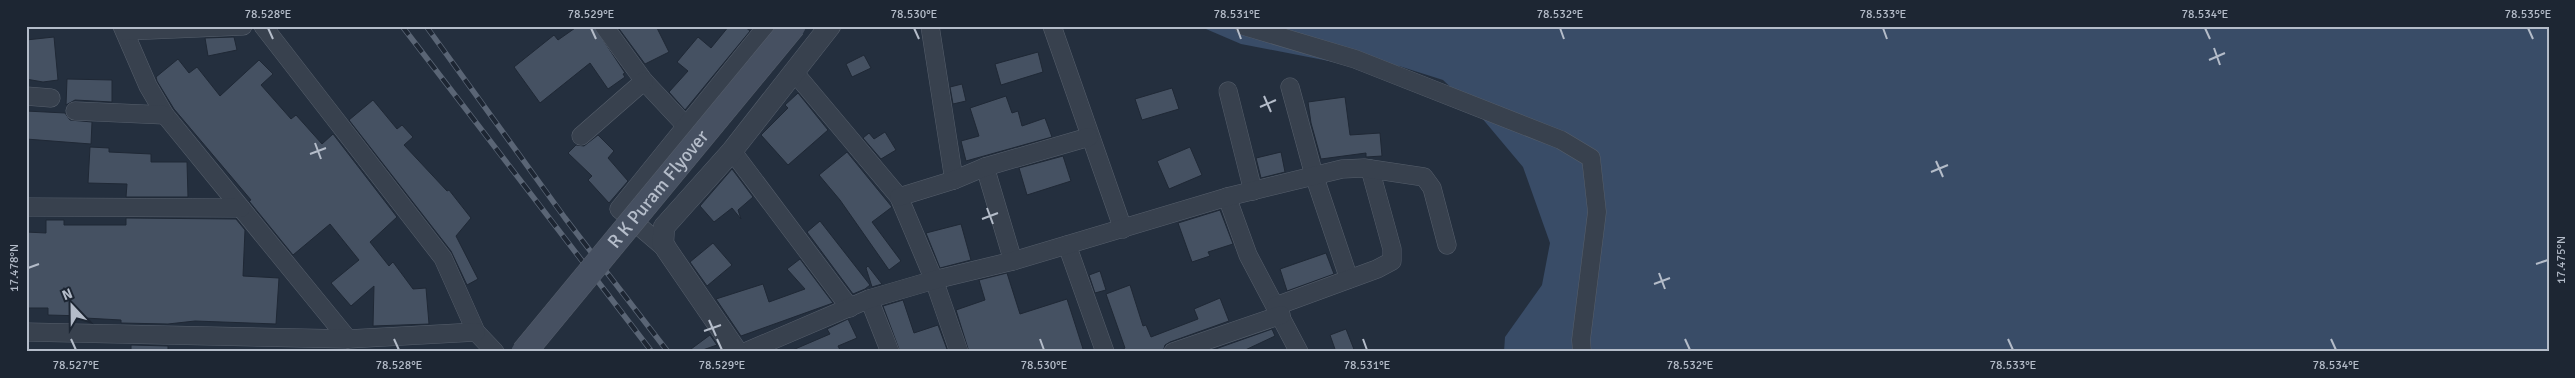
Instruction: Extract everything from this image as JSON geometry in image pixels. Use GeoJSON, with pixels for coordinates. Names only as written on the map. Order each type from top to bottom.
{"type":"FeatureCollection","features":[{"type":"Feature","properties":{"kind":"main road","name":"R K Puram Flyover"},"geometry":{"type":"LineString","coordinates":[[524,352],[793,26]]}},
{"type":"Feature","properties":{"kind":"street"},"geometry":{"type":"LineString","coordinates":[[243,26],[124,29],[148,86],[165,115],[348,339]]}},
{"type":"Feature","properties":{"kind":"street"},"geometry":{"type":"LineString","coordinates":[[263,26],[443,258],[476,332],[490,350]]}},
{"type":"Feature","properties":{"kind":"street"},"geometry":{"type":"LineString","coordinates":[[604,26],[644,81],[687,127]]}},
{"type":"Feature","properties":{"kind":"street"},"geometry":{"type":"LineString","coordinates":[[667,250],[618,209],[687,127],[767,26]]}},
{"type":"Feature","properties":{"kind":"street"},"geometry":{"type":"LineString","coordinates":[[737,352],[667,250],[663,243],[664,227],[732,151],[830,26]]}},
{"type":"Feature","properties":{"kind":"street"},"geometry":{"type":"LineString","coordinates":[[930,26],[954,180]]}},
{"type":"Feature","properties":{"kind":"street"},"geometry":{"type":"LineString","coordinates":[[1052,26],[1089,137],[1123,229]]}},
{"type":"Feature","properties":{"kind":"street"},"geometry":{"type":"LineString","coordinates":[[1244,26],[1354,59],[1561,140],[1591,158],[1597,212],[1580,340],[1582,352]]}},
{"type":"Feature","properties":{"kind":"street"},"geometry":{"type":"LineString","coordinates":[[794,72],[899,196],[934,280],[959,352]]}},
{"type":"Feature","properties":{"kind":"street"},"geometry":{"type":"LineString","coordinates":[[581,136],[644,81]]}},
{"type":"Feature","properties":{"kind":"street"},"geometry":{"type":"LineString","coordinates":[[1290,87],[1314,175],[1349,279]]}},
{"type":"Feature","properties":{"kind":"street"},"geometry":{"type":"LineString","coordinates":[[1228,91],[1253,190]]}},
{"type":"Feature","properties":{"kind":"street"},"geometry":{"type":"LineString","coordinates":[[26,96],[51,98]]}},
{"type":"Feature","properties":{"kind":"street"},"geometry":{"type":"LineString","coordinates":[[75,111],[165,115]]}},
{"type":"Feature","properties":{"kind":"street"},"geometry":{"type":"LineString","coordinates":[[899,196],[954,180],[985,167],[1089,137]]}},
{"type":"Feature","properties":{"kind":"street"},"geometry":{"type":"LineString","coordinates":[[732,151],[850,308]]}},
{"type":"Feature","properties":{"kind":"street"},"geometry":{"type":"LineString","coordinates":[[985,167],[1013,261]]}},
{"type":"Feature","properties":{"kind":"street"},"geometry":{"type":"LineString","coordinates":[[745,352],[869,299],[934,280],[1013,261],[1226,197],[1342,169],[1370,169],[1424,177],[1432,188],[1447,245]]}},
{"type":"Feature","properties":{"kind":"street"},"geometry":{"type":"LineString","coordinates":[[1173,352],[1278,311],[1349,279],[1387,265],[1392,261],[1393,256],[1370,169]]}},
{"type":"Feature","properties":{"kind":"street"},"geometry":{"type":"LineString","coordinates":[[1226,197],[1248,255],[1278,311],[1292,350]]}},
{"type":"Feature","properties":{"kind":"street"},"geometry":{"type":"LineString","coordinates":[[26,207],[242,208]]}},
{"type":"Feature","properties":{"kind":"street"},"geometry":{"type":"LineString","coordinates":[[1067,245],[1105,352]]}},
{"type":"Feature","properties":{"kind":"street"},"geometry":{"type":"LineString","coordinates":[[869,299],[890,352]]}},
{"type":"Feature","properties":{"kind":"street"},"geometry":{"type":"LineString","coordinates":[[26,332],[348,339],[476,332]]}},
{"type":"Feature","properties":{"kind":"water"},"geometry":{"type":"Polygon","coordinates":[[[1199,26],[2549,26],[2549,352],[1504,352],[1505,337],[1542,285],[1550,243],[1523,167],[1476,111],[1443,80],[1399,66],[1339,63],[1241,44],[1199,26]]]}},
{"type":"Feature","properties":{"kind":"building"},"geometry":{"type":"Polygon","coordinates":[[[578,26],[594,26],[625,73],[623,74],[625,77],[608,89],[590,63],[540,103],[514,67],[554,35],[558,40],[578,26]]]}},
{"type":"Feature","properties":{"kind":"building"},"geometry":{"type":"Polygon","coordinates":[[[617,26],[656,26],[669,52],[645,64],[617,26]]]}},
{"type":"Feature","properties":{"kind":"building"},"geometry":{"type":"Polygon","coordinates":[[[729,26],[744,26],[750,31],[685,110],[669,92],[688,71],[677,62],[698,37],[711,48],[729,26]]]}},
{"type":"Feature","properties":{"kind":"building"},"geometry":{"type":"Polygon","coordinates":[[[54,37],[58,80],[43,82],[26,79],[26,40],[54,37]]]}},
{"type":"Feature","properties":{"kind":"building"},"geometry":{"type":"Polygon","coordinates":[[[234,37],[237,50],[208,56],[205,38],[234,37]]]}},
{"type":"Feature","properties":{"kind":"building"},"geometry":{"type":"Polygon","coordinates":[[[1038,52],[1043,72],[1001,85],[995,64],[1038,52]]]}},
{"type":"Feature","properties":{"kind":"building"},"geometry":{"type":"Polygon","coordinates":[[[864,55],[871,68],[852,77],[846,64],[864,55]]]}},
{"type":"Feature","properties":{"kind":"building"},"geometry":{"type":"Polygon","coordinates":[[[178,59],[189,73],[197,67],[220,96],[259,60],[273,74],[261,85],[291,119],[296,115],[322,144],[333,134],[397,217],[370,242],[389,266],[393,262],[413,289],[426,288],[429,324],[373,326],[374,286],[351,306],[331,283],[359,260],[330,224],[293,255],[249,201],[251,200],[174,109],[157,81],[156,77],[178,59]]]}},
{"type":"Feature","properties":{"kind":"building"},"geometry":{"type":"Polygon","coordinates":[[[67,79],[112,80],[112,102],[75,100],[66,105],[67,79]]]}},
{"type":"Feature","properties":{"kind":"building"},"geometry":{"type":"Polygon","coordinates":[[[962,84],[966,101],[953,104],[950,87],[962,84]]]}},
{"type":"Feature","properties":{"kind":"building"},"geometry":{"type":"Polygon","coordinates":[[[1172,88],[1179,109],[1142,120],[1135,99],[1172,88]]]}},
{"type":"Feature","properties":{"kind":"building"},"geometry":{"type":"Polygon","coordinates":[[[798,93],[828,130],[788,165],[761,135],[788,108],[785,105],[798,93]]]}},
{"type":"Feature","properties":{"kind":"building"},"geometry":{"type":"Polygon","coordinates":[[[1006,96],[1012,113],[1018,111],[1022,126],[1045,118],[1052,137],[966,161],[961,141],[979,136],[970,108],[1006,96]]]}},
{"type":"Feature","properties":{"kind":"building"},"geometry":{"type":"Polygon","coordinates":[[[1345,97],[1350,135],[1380,133],[1382,156],[1366,157],[1366,153],[1321,159],[1311,123],[1308,102],[1345,97]]]}},
{"type":"Feature","properties":{"kind":"building"},"geometry":{"type":"Polygon","coordinates":[[[373,100],[397,129],[402,125],[413,137],[404,145],[447,191],[449,190],[471,218],[456,236],[478,279],[467,285],[451,251],[349,120],[373,100]]]}},
{"type":"Feature","properties":{"kind":"building"},"geometry":{"type":"Polygon","coordinates":[[[26,111],[65,113],[70,120],[92,122],[91,144],[26,139],[26,111]]]}},
{"type":"Feature","properties":{"kind":"building"},"geometry":{"type":"Polygon","coordinates":[[[885,132],[896,150],[881,159],[863,138],[869,133],[874,139],[885,132]]]}},
{"type":"Feature","properties":{"kind":"building"},"geometry":{"type":"Polygon","coordinates":[[[598,135],[614,151],[608,158],[628,181],[609,203],[588,180],[592,176],[568,153],[576,145],[584,146],[598,135]]]}},
{"type":"Feature","properties":{"kind":"building"},"geometry":{"type":"Polygon","coordinates":[[[90,147],[109,148],[109,152],[151,154],[151,162],[187,162],[188,197],[126,197],[127,184],[88,183],[90,147]]]}},
{"type":"Feature","properties":{"kind":"building"},"geometry":{"type":"Polygon","coordinates":[[[1190,147],[1202,175],[1169,189],[1157,161],[1190,147]]]}},
{"type":"Feature","properties":{"kind":"building"},"geometry":{"type":"Polygon","coordinates":[[[847,152],[892,207],[872,222],[901,261],[889,270],[840,200],[819,175],[847,152]]]}},
{"type":"Feature","properties":{"kind":"building"},"geometry":{"type":"Polygon","coordinates":[[[1281,152],[1285,172],[1261,178],[1256,158],[1281,152]]]}},
{"type":"Feature","properties":{"kind":"building"},"geometry":{"type":"Polygon","coordinates":[[[1063,156],[1071,181],[1027,195],[1019,168],[1063,156]]]}},
{"type":"Feature","properties":{"kind":"building"},"geometry":{"type":"Polygon","coordinates":[[[732,169],[753,197],[738,210],[741,219],[732,208],[714,222],[700,206],[732,169]]]}},
{"type":"Feature","properties":{"kind":"building"},"geometry":{"type":"Polygon","coordinates":[[[1220,210],[1233,244],[1208,252],[1210,256],[1192,262],[1178,223],[1220,210]]]}},
{"type":"Feature","properties":{"kind":"building"},"geometry":{"type":"Polygon","coordinates":[[[126,218],[236,219],[245,230],[243,276],[279,278],[276,324],[195,321],[168,324],[121,323],[121,320],[85,318],[85,316],[48,315],[48,308],[26,308],[26,232],[46,233],[46,220],[64,220],[64,225],[126,225],[126,218]]]}},
{"type":"Feature","properties":{"kind":"building"},"geometry":{"type":"Polygon","coordinates":[[[820,221],[870,285],[865,289],[853,294],[807,232],[820,221]]]}},
{"type":"Feature","properties":{"kind":"building"},"geometry":{"type":"Polygon","coordinates":[[[961,224],[971,260],[940,268],[926,233],[961,224]]]}},
{"type":"Feature","properties":{"kind":"building"},"geometry":{"type":"Polygon","coordinates":[[[713,243],[732,265],[707,286],[690,262],[713,243]]]}},
{"type":"Feature","properties":{"kind":"building"},"geometry":{"type":"Polygon","coordinates":[[[1326,253],[1334,274],[1287,291],[1280,269],[1326,253]]]}},
{"type":"Feature","properties":{"kind":"building"},"geometry":{"type":"Polygon","coordinates":[[[800,259],[833,303],[741,336],[716,299],[763,284],[769,302],[805,289],[787,269],[800,259]]]}},
{"type":"Feature","properties":{"kind":"building"},"geometry":{"type":"Polygon","coordinates":[[[868,266],[882,284],[872,287],[866,268],[868,266]]]}},
{"type":"Feature","properties":{"kind":"building"},"geometry":{"type":"Polygon","coordinates":[[[1100,271],[1106,290],[1095,293],[1089,275],[1100,271]]]}},
{"type":"Feature","properties":{"kind":"building"},"geometry":{"type":"Polygon","coordinates":[[[1007,273],[1020,314],[1067,299],[1084,352],[969,352],[956,310],[985,300],[979,280],[1007,273]]]}},
{"type":"Feature","properties":{"kind":"building"},"geometry":{"type":"Polygon","coordinates":[[[1130,285],[1143,326],[1146,325],[1151,337],[1198,319],[1194,309],[1220,298],[1229,321],[1170,342],[1165,345],[1163,352],[1118,352],[1125,348],[1106,294],[1130,285]]]}},
{"type":"Feature","properties":{"kind":"building"},"geometry":{"type":"Polygon","coordinates":[[[903,300],[914,333],[938,325],[948,352],[900,352],[883,306],[903,300]]]}},
{"type":"Feature","properties":{"kind":"building"},"geometry":{"type":"Polygon","coordinates":[[[848,319],[857,338],[838,346],[841,352],[788,352],[830,334],[827,329],[848,319]]]}},
{"type":"Feature","properties":{"kind":"building"},"geometry":{"type":"Polygon","coordinates":[[[1272,329],[1275,336],[1241,352],[1207,352],[1272,329]]]}},
{"type":"Feature","properties":{"kind":"building"},"geometry":{"type":"Polygon","coordinates":[[[1346,329],[1355,352],[1336,352],[1330,335],[1346,329]]]}},
{"type":"Feature","properties":{"kind":"building"},"geometry":{"type":"Polygon","coordinates":[[[710,335],[717,345],[697,352],[687,352],[710,335]]]}},
{"type":"Feature","properties":{"kind":"building"},"geometry":{"type":"Polygon","coordinates":[[[131,345],[168,346],[168,352],[131,352],[131,345]]]}},
{"type":"Feature","properties":{"kind":"railway"},"geometry":{"type":"LineString","coordinates":[[402,26],[652,352]]}},
{"type":"Feature","properties":{"kind":"railway"},"geometry":{"type":"LineString","coordinates":[[426,26],[565,218],[668,352]]}}]}
